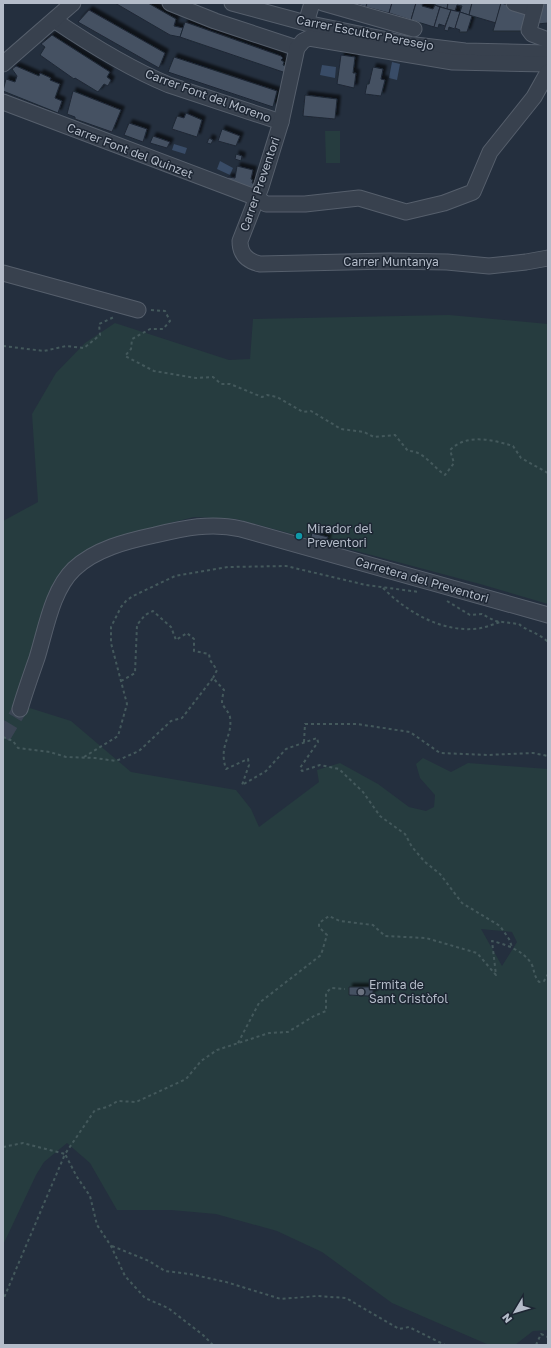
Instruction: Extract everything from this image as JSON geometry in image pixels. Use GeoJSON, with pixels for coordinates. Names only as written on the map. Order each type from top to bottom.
{"type":"FeatureCollection","features":[{"type":"Feature","properties":{"kind":"street"},"geometry":{"type":"LineString","coordinates":[[3,64],[73,3]]}},
{"type":"Feature","properties":{"kind":"street","name":"Carrer Escultor Peresejo"},"geometry":{"type":"LineString","coordinates":[[170,3],[215,21],[300,44],[309,38],[453,62],[548,64]]}},
{"type":"Feature","properties":{"kind":"street","name":"Carrer Escultor Peresejo"},"geometry":{"type":"LineString","coordinates":[[232,3],[306,22],[413,44],[465,50],[548,53]]}},
{"type":"Feature","properties":{"kind":"street"},"geometry":{"type":"LineString","coordinates":[[306,22],[315,3]]}},
{"type":"Feature","properties":{"kind":"street","name":"Carrer Escultor Peresejo"},"geometry":{"type":"LineString","coordinates":[[315,3],[414,29]]}},
{"type":"Feature","properties":{"kind":"street"},"geometry":{"type":"LineString","coordinates":[[514,3],[535,6],[529,30],[532,34],[548,40]]}},
{"type":"Feature","properties":{"kind":"street","name":"Carrer Font del Moreno"},"geometry":{"type":"LineString","coordinates":[[54,20],[103,52],[152,78],[192,93],[281,122]]}},
{"type":"Feature","properties":{"kind":"street","name":"Carrer Preventori"},"geometry":{"type":"LineString","coordinates":[[240,249],[240,241],[257,198],[281,122],[300,44]]}},
{"type":"Feature","properties":{"kind":"street","name":"Carrer Font del Quinzet"},"geometry":{"type":"LineString","coordinates":[[3,102],[202,179],[257,198],[266,204],[305,204],[359,198],[406,212],[444,203],[473,192],[490,152],[534,97],[548,72]]}},
{"type":"Feature","properties":{"kind":"street","name":"Carrer Muntanya"},"geometry":{"type":"LineString","coordinates":[[240,249],[247,260],[260,264],[389,261],[447,262],[489,266],[548,258]]}},
{"type":"Feature","properties":{"kind":"street"},"geometry":{"type":"LineString","coordinates":[[3,273],[133,309]]}},
{"type":"Feature","properties":{"kind":"street","name":"Carretera del Preventori"},"geometry":{"type":"LineString","coordinates":[[20,709],[55,601],[74,569],[89,558],[110,548],[183,528],[216,525],[241,529],[548,615]]}},
{"type":"Feature","properties":{"kind":"path"},"geometry":{"type":"LineString","coordinates":[[3,346],[44,350],[66,346],[84,348],[100,335],[99,324],[133,309],[164,311],[170,320],[163,329],[150,329],[132,339],[131,349],[124,356],[154,371],[196,378],[213,377],[221,384],[230,384],[262,397],[267,395],[277,398],[303,412],[310,411],[341,428],[364,432],[374,437],[395,435],[408,451],[414,451],[422,456],[433,464],[435,469],[445,475],[454,463],[450,450],[458,442],[476,439],[513,446],[521,458],[548,473]]}},
{"type":"Feature","properties":{"kind":"path"},"geometry":{"type":"LineString","coordinates":[[83,758],[118,736],[127,704],[111,643],[111,627],[121,607],[133,596],[174,576],[228,567],[286,566],[382,588],[393,598],[416,613],[451,629],[474,630],[502,622]]}},
{"type":"Feature","properties":{"kind":"path"},"geometry":{"type":"LineString","coordinates":[[417,593],[424,594]]}},
{"type":"Feature","properties":{"kind":"path"},"geometry":{"type":"LineString","coordinates":[[442,599],[470,615],[482,614],[495,621],[519,624],[523,628],[532,630],[548,642]]}},
{"type":"Feature","properties":{"kind":"path"},"geometry":{"type":"LineString","coordinates":[[3,737],[12,741],[18,748],[50,752],[66,757],[116,761],[138,751],[171,721],[182,718],[213,678],[217,670],[210,660],[209,654],[194,651],[194,639],[188,633],[176,640],[171,627],[154,611],[144,615],[137,625],[134,673],[122,682]]}},
{"type":"Feature","properties":{"kind":"path"},"geometry":{"type":"LineString","coordinates":[[213,678],[224,690],[222,702],[230,716],[229,733],[223,745],[222,758],[226,769],[248,759],[249,766],[242,785],[266,771],[286,749],[317,738],[318,742],[300,768],[302,771],[320,765],[339,769],[363,792],[380,816],[405,834],[412,847],[425,862],[440,874],[462,903],[500,926],[510,939],[512,947]]}},
{"type":"Feature","properties":{"kind":"path"},"geometry":{"type":"LineString","coordinates":[[304,743],[305,724],[357,724],[410,732],[440,753],[487,755],[533,754],[548,756]]}},
{"type":"Feature","properties":{"kind":"path"},"geometry":{"type":"LineString","coordinates":[[238,1043],[259,1003],[321,955],[327,935],[320,927],[319,922],[328,916],[340,921],[373,925],[385,936],[426,938],[477,953],[496,975],[492,941],[512,947],[519,951],[532,965],[534,974],[539,982],[544,981],[548,974]]}},
{"type":"Feature","properties":{"kind":"path"},"geometry":{"type":"LineString","coordinates":[[3,1300],[65,1154],[95,1110],[107,1107],[118,1101],[136,1102],[174,1085],[186,1079],[201,1061],[217,1050],[269,1033],[288,1032],[314,1016],[326,1011],[326,993],[331,988],[345,989]]}},
{"type":"Feature","properties":{"kind":"path"},"geometry":{"type":"LineString","coordinates":[[3,1147],[23,1143],[65,1154],[77,1177],[90,1196],[98,1225],[125,1276],[145,1298],[168,1308],[203,1335],[213,1345]]}},
{"type":"Feature","properties":{"kind":"path"},"geometry":{"type":"LineString","coordinates":[[110,1246],[149,1261],[165,1271],[190,1274],[226,1282],[281,1299],[317,1296],[346,1298],[399,1329],[408,1327],[444,1345]]}},
{"type":"Feature","properties":{"kind":"path"},"geometry":{"type":"LineString","coordinates":[[536,1345],[541,1334],[548,1337]]}},
{"type":"Feature","properties":{"kind":"green space"},"geometry":{"type":"Polygon","coordinates":[[[325,131],[340,131],[340,163],[326,163],[325,131]]]}},
{"type":"Feature","properties":{"kind":"green space"},"geometry":{"type":"Polygon","coordinates":[[[449,315],[548,324],[548,604],[480,584],[236,519],[194,517],[130,533],[86,551],[63,570],[47,603],[14,703],[71,721],[131,772],[236,790],[251,809],[259,827],[319,782],[317,770],[340,763],[378,784],[409,807],[426,811],[434,807],[435,795],[420,778],[416,764],[423,758],[451,772],[468,763],[548,769],[548,1330],[533,1331],[515,1345],[489,1345],[392,1303],[322,1252],[277,1231],[216,1214],[171,1210],[117,1210],[90,1163],[67,1143],[44,1162],[36,1175],[3,1245],[3,521],[38,502],[32,414],[56,373],[85,343],[115,323],[229,360],[250,359],[253,319],[449,315]],[[481,929],[502,966],[517,942],[512,932],[481,929]]]}},
{"type":"Feature","properties":{"kind":"water"},"geometry":{"type":"Polygon","coordinates":[[[392,62],[400,64],[397,80],[389,78],[392,62]]]}},
{"type":"Feature","properties":{"kind":"water"},"geometry":{"type":"Polygon","coordinates":[[[322,65],[336,67],[335,78],[320,75],[322,65]]]}},
{"type":"Feature","properties":{"kind":"water"},"geometry":{"type":"Polygon","coordinates":[[[174,144],[187,148],[185,154],[172,150],[174,144]]]}},
{"type":"Feature","properties":{"kind":"water"},"geometry":{"type":"Polygon","coordinates":[[[220,161],[233,168],[230,175],[217,169],[220,161]]]}},
{"type":"Feature","properties":{"kind":"building"},"geometry":{"type":"Polygon","coordinates":[[[115,3],[148,3],[176,19],[174,26],[183,28],[180,37],[170,35],[115,3]]]}},
{"type":"Feature","properties":{"kind":"building"},"geometry":{"type":"Polygon","coordinates":[[[354,3],[367,3],[366,7],[354,3]]]}},
{"type":"Feature","properties":{"kind":"building"},"geometry":{"type":"Polygon","coordinates":[[[367,3],[392,3],[389,13],[366,7],[367,3]]]}},
{"type":"Feature","properties":{"kind":"building"},"geometry":{"type":"Polygon","coordinates":[[[392,3],[416,3],[411,20],[389,13],[392,3]]]}},
{"type":"Feature","properties":{"kind":"building"},"geometry":{"type":"Polygon","coordinates":[[[416,3],[423,4],[422,6],[433,9],[435,5],[440,7],[434,27],[411,20],[416,3]]]}},
{"type":"Feature","properties":{"kind":"building"},"geometry":{"type":"Polygon","coordinates":[[[435,3],[448,3],[447,9],[435,5],[435,3]]]}},
{"type":"Feature","properties":{"kind":"building"},"geometry":{"type":"Polygon","coordinates":[[[448,3],[472,3],[469,15],[460,12],[462,6],[457,5],[455,11],[447,9],[448,3]]]}},
{"type":"Feature","properties":{"kind":"building"},"geometry":{"type":"Polygon","coordinates":[[[472,3],[501,3],[496,23],[469,15],[472,3]]]}},
{"type":"Feature","properties":{"kind":"building"},"geometry":{"type":"Polygon","coordinates":[[[501,3],[527,10],[521,31],[493,31],[501,3]]]}},
{"type":"Feature","properties":{"kind":"building"},"geometry":{"type":"Polygon","coordinates":[[[543,3],[548,3],[548,23],[537,24],[543,3]]]}},
{"type":"Feature","properties":{"kind":"building"},"geometry":{"type":"Polygon","coordinates":[[[440,7],[451,10],[445,26],[439,24],[438,28],[434,27],[440,7]]]}},
{"type":"Feature","properties":{"kind":"building"},"geometry":{"type":"Polygon","coordinates":[[[89,10],[165,53],[159,68],[78,22],[89,10]]]}},
{"type":"Feature","properties":{"kind":"building"},"geometry":{"type":"Polygon","coordinates":[[[451,10],[460,12],[455,29],[449,27],[448,31],[444,30],[451,10]]]}},
{"type":"Feature","properties":{"kind":"building"},"geometry":{"type":"Polygon","coordinates":[[[460,12],[472,16],[467,32],[459,32],[460,30],[455,28],[460,12]]]}},
{"type":"Feature","properties":{"kind":"building"},"geometry":{"type":"Polygon","coordinates":[[[185,22],[281,56],[283,58],[281,60],[284,62],[283,65],[287,67],[286,73],[180,37],[185,22]]]}},
{"type":"Feature","properties":{"kind":"building"},"geometry":{"type":"Polygon","coordinates":[[[52,35],[110,72],[107,77],[111,80],[108,86],[104,84],[98,92],[75,78],[74,79],[40,55],[45,47],[41,44],[52,35]]]}},
{"type":"Feature","properties":{"kind":"building"},"geometry":{"type":"Polygon","coordinates":[[[341,55],[355,57],[353,73],[356,73],[354,88],[337,84],[341,55]]]}},
{"type":"Feature","properties":{"kind":"building"},"geometry":{"type":"Polygon","coordinates":[[[174,57],[277,91],[273,107],[168,72],[174,57]]]}},
{"type":"Feature","properties":{"kind":"building"},"geometry":{"type":"Polygon","coordinates":[[[16,66],[39,76],[40,73],[51,78],[50,80],[60,84],[55,98],[62,101],[58,113],[3,91],[6,79],[15,82],[17,76],[12,69],[16,66]]]}},
{"type":"Feature","properties":{"kind":"building"},"geometry":{"type":"Polygon","coordinates":[[[373,67],[383,69],[381,79],[385,80],[381,96],[365,94],[373,67]]]}},
{"type":"Feature","properties":{"kind":"building"},"geometry":{"type":"Polygon","coordinates":[[[73,91],[121,110],[112,132],[75,119],[75,117],[67,114],[73,91]]]}},
{"type":"Feature","properties":{"kind":"building"},"geometry":{"type":"Polygon","coordinates":[[[305,95],[337,99],[335,119],[303,116],[305,95]]]}},
{"type":"Feature","properties":{"kind":"building"},"geometry":{"type":"Polygon","coordinates":[[[186,113],[202,120],[197,137],[172,129],[177,116],[184,118],[186,113]]]}},
{"type":"Feature","properties":{"kind":"building"},"geometry":{"type":"Polygon","coordinates":[[[129,123],[147,129],[143,142],[124,135],[129,123]]]}},
{"type":"Feature","properties":{"kind":"building"},"geometry":{"type":"Polygon","coordinates":[[[222,129],[240,136],[236,146],[218,141],[222,129]]]}},
{"type":"Feature","properties":{"kind":"building"},"geometry":{"type":"Polygon","coordinates":[[[153,136],[170,142],[167,148],[150,143],[153,136]]]}},
{"type":"Feature","properties":{"kind":"building"},"geometry":{"type":"Polygon","coordinates":[[[209,138],[213,140],[211,144],[207,143],[209,138]]]}},
{"type":"Feature","properties":{"kind":"building"},"geometry":{"type":"Polygon","coordinates":[[[236,154],[242,156],[241,161],[235,159],[236,154]]]}},
{"type":"Feature","properties":{"kind":"building"},"geometry":{"type":"Polygon","coordinates":[[[237,166],[253,170],[251,179],[253,180],[252,183],[256,184],[255,189],[227,180],[228,177],[235,178],[237,166]]]}},
{"type":"Feature","properties":{"kind":"building"},"geometry":{"type":"Polygon","coordinates":[[[312,533],[328,537],[326,544],[310,540],[312,533]]]}},
{"type":"Feature","properties":{"kind":"building","name":"Ermita de Sant Cristòfol"},"geometry":{"type":"Polygon","coordinates":[[[349,987],[370,987],[373,990],[373,994],[368,996],[349,995],[349,987]]]}},
{"type":"Feature","properties":{"kind":"tunnel"},"geometry":{"type":"LineString","coordinates":[[3,737],[20,709]]}},
{"type":"Feature","properties":{"kind":"place","name":"Mirador del Preventori"},"geometry":{"type":"Point","coordinates":[299,536]}},
{"type":"Feature","properties":{"kind":"place","name":"Ermita de Sant Cristòfol"},"geometry":{"type":"Point","coordinates":[361,992]}}]}
